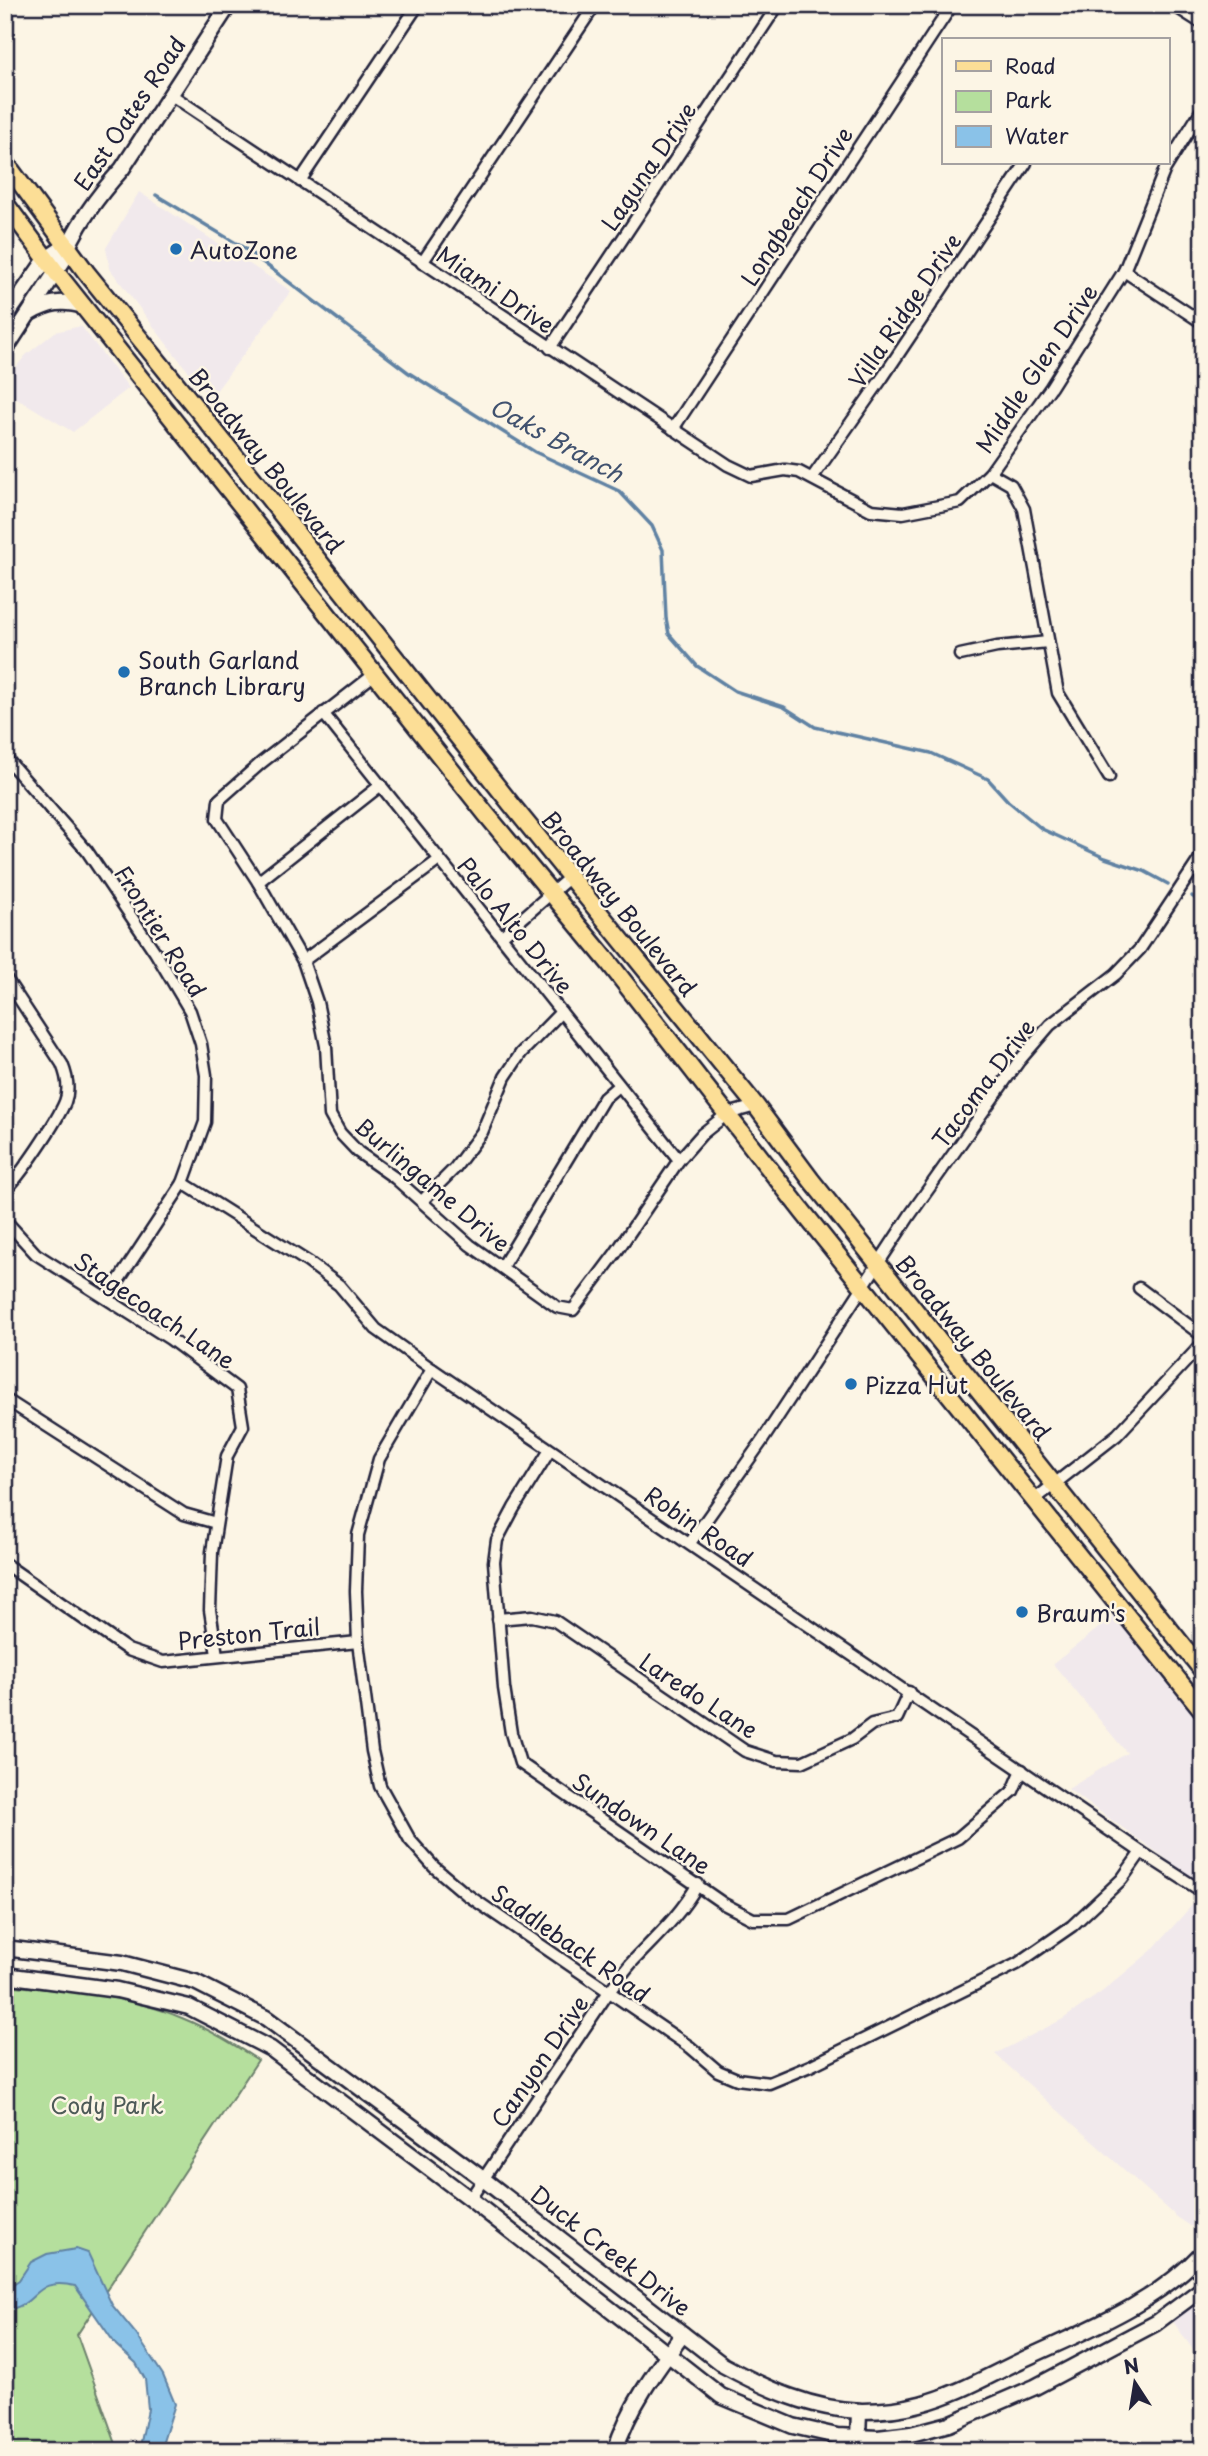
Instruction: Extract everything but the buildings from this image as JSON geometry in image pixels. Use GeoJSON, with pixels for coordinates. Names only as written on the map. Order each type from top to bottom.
{"type":"FeatureCollection","features":[{"type":"Feature","properties":{"kind":"main road","name":"East Oates Road"},"geometry":{"type":"LineString","coordinates":[[5,318],[68,245],[109,183],[122,169],[229,5]]}},
{"type":"Feature","properties":{"kind":"main road","name":"Broadway Boulevard"},"geometry":{"type":"LineString","coordinates":[[5,162],[86,272],[756,1106],[811,1180],[1203,1671]]}},
{"type":"Feature","properties":{"kind":"main road","name":"Broadway Boulevard"},"geometry":{"type":"LineString","coordinates":[[5,203],[51,265],[1203,1711]]}},
{"type":"Feature","properties":{"kind":"main road","name":"East Oates Road"},"geometry":{"type":"LineString","coordinates":[[5,351],[29,313],[51,265]]}},
{"type":"Feature","properties":{"kind":"main road"},"geometry":{"type":"LineString","coordinates":[[29,313],[47,303],[58,301],[84,306]]}},
{"type":"Feature","properties":{"kind":"main road","name":"Duck Creek Drive"},"geometry":{"type":"LineString","coordinates":[[5,1948],[122,1963],[195,1982],[266,2018],[482,2179],[723,2365],[751,2380],[803,2401],[859,2411],[920,2404],[965,2387],[1136,2306],[1182,2274],[1203,2252]]}},
{"type":"Feature","properties":{"kind":"main road"},"geometry":{"type":"LineString","coordinates":[[117,1990],[122,1963]]}},
{"type":"Feature","properties":{"kind":"main road","name":"Duck Creek Drive"},"geometry":{"type":"LineString","coordinates":[[5,1975],[117,1990],[189,2007],[271,2049],[470,2199],[667,2355],[727,2399],[793,2426],[858,2439],[911,2434],[948,2424],[1035,2387],[1156,2323],[1203,2288]]}},
{"type":"Feature","properties":{"kind":"main road"},"geometry":{"type":"LineString","coordinates":[[300,2071],[312,2051]]}},
{"type":"Feature","properties":{"kind":"main road"},"geometry":{"type":"LineString","coordinates":[[615,2451],[623,2427],[683,2334]]}},
{"type":"Feature","properties":{"kind":"main road"},"geometry":{"type":"LineString","coordinates":[[858,2439],[859,2411]]}},
{"type":"Feature","properties":{"kind":"street"},"geometry":{"type":"LineString","coordinates":[[300,181],[418,5]]}},
{"type":"Feature","properties":{"kind":"street"},"geometry":{"type":"LineString","coordinates":[[422,263],[595,5]]}},
{"type":"Feature","properties":{"kind":"street","name":"Laguna Drive"},"geometry":{"type":"LineString","coordinates":[[550,348],[778,5]]}},
{"type":"Feature","properties":{"kind":"street","name":"Longbeach Drive"},"geometry":{"type":"LineString","coordinates":[[673,429],[951,5]]}},
{"type":"Feature","properties":{"kind":"street"},"geometry":{"type":"LineString","coordinates":[[1173,5],[1203,24]]}},
{"type":"Feature","properties":{"kind":"street","name":"Miami Drive"},"geometry":{"type":"LineString","coordinates":[[170,94],[728,465],[751,476],[785,470],[812,478]]}},
{"type":"Feature","properties":{"kind":"street","name":"Middle Glen Drive"},"geometry":{"type":"LineString","coordinates":[[1170,161],[1203,108]]}},
{"type":"Feature","properties":{"kind":"street","name":"Villa Ridge Drive"},"geometry":{"type":"LineString","coordinates":[[812,478],[1025,164]]}},
{"type":"Feature","properties":{"kind":"street"},"geometry":{"type":"LineString","coordinates":[[1158,164],[1165,169]]}},
{"type":"Feature","properties":{"kind":"street","name":"Middle Glen Drive"},"geometry":{"type":"LineString","coordinates":[[812,478],[871,510],[903,513],[960,502],[990,473],[1051,387],[1124,271],[1168,164]]}},
{"type":"Feature","properties":{"kind":"street"},"geometry":{"type":"LineString","coordinates":[[1124,271],[1203,323]]}},
{"type":"Feature","properties":{"kind":"street"},"geometry":{"type":"LineString","coordinates":[[990,473],[1011,485],[1024,509],[1058,693],[1109,777]]}},
{"type":"Feature","properties":{"kind":"street"},"geometry":{"type":"LineString","coordinates":[[960,655],[997,647],[1048,642]]}},
{"type":"Feature","properties":{"kind":"street"},"geometry":{"type":"LineString","coordinates":[[323,713],[376,673]]}},
{"type":"Feature","properties":{"kind":"street","name":"Palo Alto Drive"},"geometry":{"type":"LineString","coordinates":[[323,713],[678,1160]]}},
{"type":"Feature","properties":{"kind":"street","name":"Burlingame Drive"},"geometry":{"type":"LineString","coordinates":[[323,713],[219,800],[218,819],[303,961],[317,1002],[326,1046],[330,1115],[340,1133],[358,1152],[395,1178],[470,1245],[557,1307],[573,1310],[615,1254],[678,1160]]}},
{"type":"Feature","properties":{"kind":"street","name":"Frontier Road"},"geometry":{"type":"LineString","coordinates":[[5,757],[87,851],[155,952],[190,1011],[201,1044],[206,1075],[205,1122],[183,1183],[107,1298]]}},
{"type":"Feature","properties":{"kind":"street"},"geometry":{"type":"LineString","coordinates":[[258,882],[381,785]]}},
{"type":"Feature","properties":{"kind":"street","name":"Tacoma Drive"},"geometry":{"type":"LineString","coordinates":[[690,1543],[762,1441],[862,1285],[1019,1061],[1050,1025],[1116,974],[1140,949],[1203,855]]}},
{"type":"Feature","properties":{"kind":"street"},"geometry":{"type":"LineString","coordinates":[[303,961],[439,860]]}},
{"type":"Feature","properties":{"kind":"street"},"geometry":{"type":"LineString","coordinates":[[502,936],[571,876]]}},
{"type":"Feature","properties":{"kind":"street"},"geometry":{"type":"LineString","coordinates":[[5,977],[62,1064],[68,1080],[66,1101],[27,1163],[5,1190]]}},
{"type":"Feature","properties":{"kind":"street"},"geometry":{"type":"LineString","coordinates":[[422,1201],[455,1168],[482,1132],[505,1077],[521,1053],[561,1012]]}},
{"type":"Feature","properties":{"kind":"street"},"geometry":{"type":"LineString","coordinates":[[502,1267],[604,1098],[618,1086]]}},
{"type":"Feature","properties":{"kind":"street"},"geometry":{"type":"LineString","coordinates":[[678,1160],[702,1134],[727,1114],[756,1106]]}},
{"type":"Feature","properties":{"kind":"street","name":"Robin Road"},"geometry":{"type":"LineString","coordinates":[[183,1183],[339,1285],[376,1329],[432,1369],[1203,1892]]}},
{"type":"Feature","properties":{"kind":"street","name":"Stagecoach Lane"},"geometry":{"type":"LineString","coordinates":[[5,1220],[36,1254],[170,1339],[237,1388],[243,1426],[227,1457],[212,1552],[210,1610],[217,1655]]}},
{"type":"Feature","properties":{"kind":"street"},"geometry":{"type":"LineString","coordinates":[[1139,1287],[1203,1336]]}},
{"type":"Feature","properties":{"kind":"street"},"geometry":{"type":"LineString","coordinates":[[1034,1500],[1117,1435],[1203,1343]]}},
{"type":"Feature","properties":{"kind":"street","name":"Saddleback Road"},"geometry":{"type":"LineString","coordinates":[[432,1369],[379,1459],[358,1535],[358,1642],[372,1751],[380,1786],[410,1840],[434,1867],[466,1894],[690,2047],[718,2071],[737,2079],[769,2082],[810,2066],[1017,1964],[1072,1926],[1122,1879],[1141,1852]]}},
{"type":"Feature","properties":{"kind":"street"},"geometry":{"type":"LineString","coordinates":[[5,1398],[184,1514],[216,1523]]}},
{"type":"Feature","properties":{"kind":"street","name":"Sundown Lane"},"geometry":{"type":"LineString","coordinates":[[550,1451],[514,1508],[498,1540],[494,1562],[503,1688],[511,1733],[520,1763],[724,1904],[753,1919],[789,1919],[958,1838],[1013,1791],[1022,1770]]}},
{"type":"Feature","properties":{"kind":"street","name":"Preston Trail"},"geometry":{"type":"LineString","coordinates":[[5,1564],[128,1650],[163,1662],[358,1642]]}},
{"type":"Feature","properties":{"kind":"street","name":"Laredo Lane"},"geometry":{"type":"LineString","coordinates":[[498,1619],[532,1616],[555,1621],[745,1751],[776,1761],[802,1762],[852,1739],[872,1724],[897,1717],[909,1692]]}},
{"type":"Feature","properties":{"kind":"street","name":"Canyon Drive"},"geometry":{"type":"LineString","coordinates":[[470,2199],[608,1993],[634,1960],[679,1914],[698,1884]]}},
{"type":"Feature","properties":{"kind":"shaded area"},"geometry":{"type":"Polygon","coordinates":[[[139,192],[291,291],[210,399],[110,269],[106,248],[139,192]]]}},
{"type":"Feature","properties":{"kind":"shaded area"},"geometry":{"type":"Polygon","coordinates":[[[81,326],[129,388],[73,432],[5,391],[5,380],[26,355],[55,332],[81,326]]]}},
{"type":"Feature","properties":{"kind":"shaded area"},"geometry":{"type":"Polygon","coordinates":[[[1115,1615],[1203,1727],[1203,1885],[1068,1789],[1127,1753],[1053,1664],[1115,1615]]]}},
{"type":"Feature","properties":{"kind":"shaded area"},"geometry":{"type":"Polygon","coordinates":[[[1203,1893],[1203,2226],[1198,2231],[1177,2217],[995,2054],[1063,2019],[1103,1991],[1151,1951],[1203,1893]]]}},
{"type":"Feature","properties":{"kind":"shaded area"},"geometry":{"type":"Polygon","coordinates":[[[1203,2288],[1203,2364],[1172,2320],[1203,2288]]]}},
{"type":"Feature","properties":{"kind":"green space","name":"Cody Park"},"geometry":{"type":"Polygon","coordinates":[[[5,1985],[95,1995],[161,2010],[202,2027],[258,2060],[77,2335],[116,2444],[114,2451],[5,2451],[5,1985]]]}},
{"type":"Feature","properties":{"kind":"water"},"geometry":{"type":"Polygon","coordinates":[[[76,2249],[88,2253],[112,2305],[136,2334],[163,2375],[175,2404],[160,2451],[139,2451],[148,2409],[145,2379],[136,2363],[116,2345],[75,2286],[51,2285],[25,2303],[5,2310],[5,2289],[19,2280],[31,2262],[47,2254],[76,2249]]]}},
{"type":"Feature","properties":{"kind":"waterway","name":"Oaks Branch"},"geometry":{"type":"LineString","coordinates":[[156,195],[244,248],[409,373],[535,452],[619,491],[652,526],[663,550],[669,634],[697,666],[735,691],[784,707],[815,727],[931,753],[988,779],[1008,801],[1042,829],[1105,858],[1144,871],[1168,884]]}},
{"type":"Feature","properties":{"kind":"waterway","name":"Oaks Branch"},"geometry":{"type":"LineString","coordinates":[[1192,896],[1203,904]]}},
{"type":"Feature","properties":{"kind":"place","name":"AutoZone"},"geometry":{"type":"Point","coordinates":[176,249]}},
{"type":"Feature","properties":{"kind":"place","name":"South Garland Branch Library"},"geometry":{"type":"Point","coordinates":[124,672]}},
{"type":"Feature","properties":{"kind":"place","name":"Pizza Hut"},"geometry":{"type":"Point","coordinates":[851,1384]}},
{"type":"Feature","properties":{"kind":"place","name":"Braum's"},"geometry":{"type":"Point","coordinates":[1022,1612]}}]}
